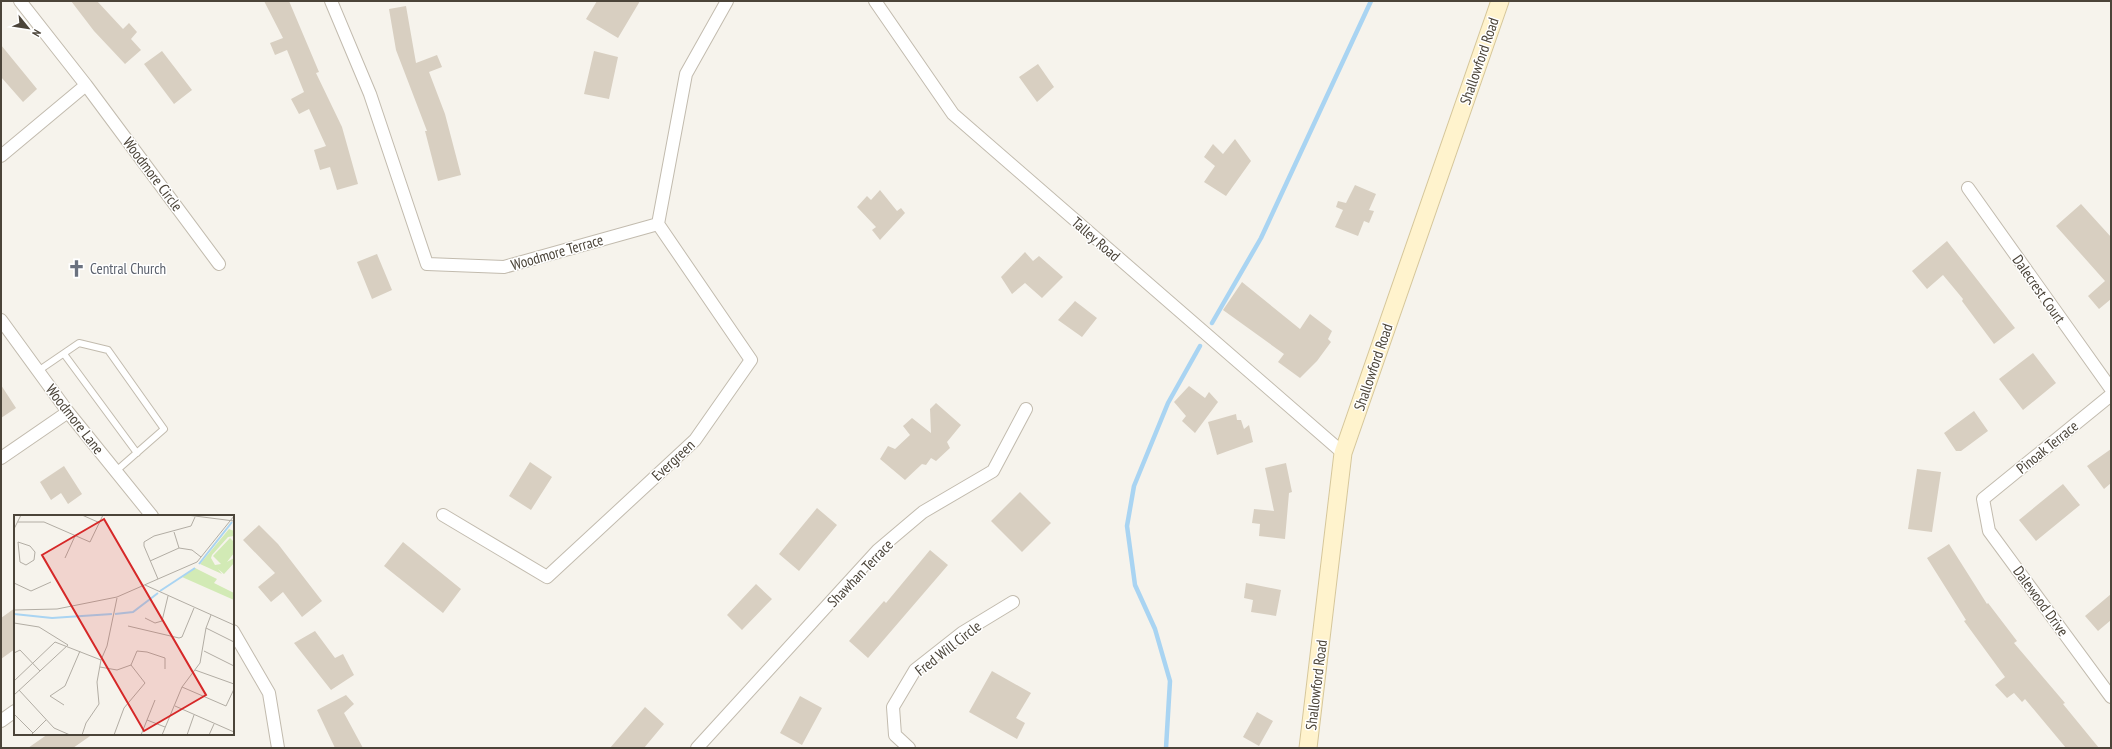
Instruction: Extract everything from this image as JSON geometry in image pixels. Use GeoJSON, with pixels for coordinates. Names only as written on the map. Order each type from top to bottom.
{"type":"FeatureCollection","features":[{"type":"Feature","properties":{"kind":"street","name":"Woodmore Circle"},"geometry":{"type":"LineString","coordinates":[[20,1],[86,85],[219,264]]}},
{"type":"Feature","properties":{"kind":"street","name":"Woodmore Terrace"},"geometry":{"type":"LineString","coordinates":[[331,1],[370,94],[427,264],[504,267],[658,224]]}},
{"type":"Feature","properties":{"kind":"street"},"geometry":{"type":"LineString","coordinates":[[658,224],[686,74],[727,1]]}},
{"type":"Feature","properties":{"kind":"street","name":"Talley Road"},"geometry":{"type":"LineString","coordinates":[[875,1],[953,114],[1343,453]]}},
{"type":"Feature","properties":{"kind":"street","name":"Shallowford Road"},"geometry":{"type":"LineString","coordinates":[[1308,748],[1343,453],[1500,1]]}},
{"type":"Feature","properties":{"kind":"street"},"geometry":{"type":"LineString","coordinates":[[1,156],[86,85]]}},
{"type":"Feature","properties":{"kind":"street","name":"Dalecrest Court"},"geometry":{"type":"LineString","coordinates":[[1968,188],[2111,389]]}},
{"type":"Feature","properties":{"kind":"street","name":"Evergreen"},"geometry":{"type":"LineString","coordinates":[[443,515],[547,577],[695,440],[751,360],[658,224]]}},
{"type":"Feature","properties":{"kind":"street","name":"Woodmore Lane"},"geometry":{"type":"LineString","coordinates":[[1,320],[68,412],[151,515]]}},
{"type":"Feature","properties":{"kind":"street","name":"Pinoak Terrace"},"geometry":{"type":"LineString","coordinates":[[1983,499],[2111,395]]}},
{"type":"Feature","properties":{"kind":"street","name":"Shawhan Terrace"},"geometry":{"type":"LineString","coordinates":[[697,748],[878,550],[923,512],[994,471],[1026,409]]}},
{"type":"Feature","properties":{"kind":"street"},"geometry":{"type":"LineString","coordinates":[[1,458],[68,412]]}},
{"type":"Feature","properties":{"kind":"street","name":"Dalewood Drive"},"geometry":{"type":"LineString","coordinates":[[1983,499],[1989,531],[2106,681],[2111,697]]}},
{"type":"Feature","properties":{"kind":"street","name":"Fred Will Circle"},"geometry":{"type":"LineString","coordinates":[[909,748],[894,735],[893,707],[915,670],[962,633],[1013,602]]}},
{"type":"Feature","properties":{"kind":"street"},"geometry":{"type":"LineString","coordinates":[[234,633],[269,693],[278,748]]}},
{"type":"Feature","properties":{"kind":"street"},"geometry":{"type":"LineString","coordinates":[[1,721],[14,712]]}},
{"type":"Feature","properties":{"kind":"lane"},"geometry":{"type":"LineString","coordinates":[[38,371],[79,343],[108,350],[164,429],[116,471]]}},
{"type":"Feature","properties":{"kind":"lane"},"geometry":{"type":"LineString","coordinates":[[64,354],[137,453]]}},
{"type":"Feature","properties":{"kind":"building"},"geometry":{"type":"Polygon","coordinates":[[[71,1],[97,1],[123,29],[129,23],[137,32],[131,39],[141,50],[125,64],[94,31],[71,1]]]}},
{"type":"Feature","properties":{"kind":"building"},"geometry":{"type":"Polygon","coordinates":[[[264,1],[289,1],[319,72],[316,73],[342,127],[358,184],[337,190],[330,167],[320,170],[314,150],[326,146],[309,109],[299,114],[291,99],[304,92],[287,50],[275,55],[270,43],[283,38],[264,1]]]}},
{"type":"Feature","properties":{"kind":"building"},"geometry":{"type":"Polygon","coordinates":[[[597,1],[640,1],[618,38],[586,19],[597,1]]]}},
{"type":"Feature","properties":{"kind":"building"},"geometry":{"type":"Polygon","coordinates":[[[406,6],[416,63],[437,55],[442,67],[429,72],[445,114],[461,175],[438,181],[425,131],[427,131],[396,50],[389,9],[406,6]]]}},
{"type":"Feature","properties":{"kind":"building"},"geometry":{"type":"Polygon","coordinates":[[[1,45],[37,89],[23,102],[1,77],[1,45]]]}},
{"type":"Feature","properties":{"kind":"building"},"geometry":{"type":"Polygon","coordinates":[[[162,51],[192,90],[174,104],[144,64],[162,51]]]}},
{"type":"Feature","properties":{"kind":"building"},"geometry":{"type":"Polygon","coordinates":[[[594,51],[618,57],[609,99],[584,94],[594,51]]]}},
{"type":"Feature","properties":{"kind":"building"},"geometry":{"type":"Polygon","coordinates":[[[1038,64],[1054,87],[1037,102],[1019,77],[1038,64]]]}},
{"type":"Feature","properties":{"kind":"building"},"geometry":{"type":"Polygon","coordinates":[[[1235,139],[1251,161],[1226,196],[1204,182],[1215,166],[1204,157],[1213,144],[1223,154],[1235,139]]]}},
{"type":"Feature","properties":{"kind":"building"},"geometry":{"type":"Polygon","coordinates":[[[1355,185],[1376,194],[1369,210],[1374,211],[1369,223],[1364,221],[1358,236],[1335,227],[1343,210],[1336,207],[1338,201],[1346,203],[1355,185]]]}},
{"type":"Feature","properties":{"kind":"building"},"geometry":{"type":"Polygon","coordinates":[[[880,190],[897,211],[901,208],[905,213],[880,240],[872,230],[876,227],[857,207],[867,196],[871,200],[880,190]]]}},
{"type":"Feature","properties":{"kind":"building"},"geometry":{"type":"Polygon","coordinates":[[[2081,204],[2111,237],[2111,299],[2099,309],[2088,296],[2105,281],[2056,226],[2081,204]]]}},
{"type":"Feature","properties":{"kind":"building"},"geometry":{"type":"Polygon","coordinates":[[[1947,241],[2015,328],[1994,344],[1962,301],[1963,299],[1943,275],[1927,289],[1912,271],[1947,241]]]}},
{"type":"Feature","properties":{"kind":"building"},"geometry":{"type":"Polygon","coordinates":[[[1025,252],[1033,261],[1039,256],[1063,277],[1042,298],[1025,283],[1012,294],[1001,277],[1025,252]]]}},
{"type":"Feature","properties":{"kind":"building"},"geometry":{"type":"Polygon","coordinates":[[[377,254],[392,290],[372,299],[357,262],[377,254]]]}},
{"type":"Feature","properties":{"kind":"building"},"geometry":{"type":"Polygon","coordinates":[[[1242,282],[1300,329],[1310,314],[1332,331],[1328,339],[1331,342],[1317,361],[1300,378],[1278,362],[1284,354],[1223,310],[1242,282]]]}},
{"type":"Feature","properties":{"kind":"building"},"geometry":{"type":"Polygon","coordinates":[[[1075,301],[1097,318],[1082,337],[1058,320],[1075,301]]]}},
{"type":"Feature","properties":{"kind":"building"},"geometry":{"type":"Polygon","coordinates":[[[2033,353],[2056,383],[2023,410],[1999,379],[2033,353]]]}},
{"type":"Feature","properties":{"kind":"building"},"geometry":{"type":"Polygon","coordinates":[[[1,385],[16,408],[1,418],[1,385]]]}},
{"type":"Feature","properties":{"kind":"building"},"geometry":{"type":"Polygon","coordinates":[[[1189,386],[1205,398],[1209,392],[1218,402],[1195,433],[1182,421],[1186,416],[1174,402],[1189,386]]]}},
{"type":"Feature","properties":{"kind":"building"},"geometry":{"type":"Polygon","coordinates":[[[936,403],[961,425],[947,442],[950,448],[936,461],[931,458],[926,465],[922,464],[905,480],[880,459],[888,446],[895,449],[910,435],[903,426],[912,418],[931,433],[930,409],[936,403]]]}},
{"type":"Feature","properties":{"kind":"building"},"geometry":{"type":"Polygon","coordinates":[[[1974,411],[1988,431],[1961,451],[1956,451],[1944,433],[1974,411]]]}},
{"type":"Feature","properties":{"kind":"building"},"geometry":{"type":"Polygon","coordinates":[[[1236,414],[1237,420],[1241,420],[1244,429],[1249,425],[1253,442],[1217,455],[1208,422],[1236,414]]]}},
{"type":"Feature","properties":{"kind":"building"},"geometry":{"type":"Polygon","coordinates":[[[2111,449],[2111,483],[2104,489],[2087,466],[2111,449]]]}},
{"type":"Feature","properties":{"kind":"building"},"geometry":{"type":"Polygon","coordinates":[[[530,462],[552,477],[531,510],[509,496],[530,462]]]}},
{"type":"Feature","properties":{"kind":"building"},"geometry":{"type":"Polygon","coordinates":[[[1286,463],[1292,492],[1289,493],[1285,539],[1259,536],[1260,524],[1252,523],[1254,509],[1274,511],[1265,468],[1286,463]]]}},
{"type":"Feature","properties":{"kind":"building"},"geometry":{"type":"Polygon","coordinates":[[[64,466],[82,494],[68,504],[61,493],[51,500],[40,482],[64,466]]]}},
{"type":"Feature","properties":{"kind":"building"},"geometry":{"type":"Polygon","coordinates":[[[1917,469],[1941,472],[1932,532],[1908,529],[1917,469]]]}},
{"type":"Feature","properties":{"kind":"building"},"geometry":{"type":"Polygon","coordinates":[[[2063,484],[2080,505],[2036,541],[2019,520],[2063,484]]]}},
{"type":"Feature","properties":{"kind":"building"},"geometry":{"type":"Polygon","coordinates":[[[1020,492],[1051,523],[1022,552],[991,521],[1020,492]]]}},
{"type":"Feature","properties":{"kind":"building"},"geometry":{"type":"Polygon","coordinates":[[[817,508],[837,525],[799,571],[779,554],[817,508]]]}},
{"type":"Feature","properties":{"kind":"building"},"geometry":{"type":"Polygon","coordinates":[[[259,525],[278,544],[322,601],[302,617],[283,592],[271,602],[258,587],[275,573],[243,540],[259,525]]]}},
{"type":"Feature","properties":{"kind":"building"},"geometry":{"type":"Polygon","coordinates":[[[403,542],[461,589],[443,613],[384,566],[403,542]]]}},
{"type":"Feature","properties":{"kind":"building"},"geometry":{"type":"Polygon","coordinates":[[[1949,544],[1987,604],[1988,603],[2017,641],[2014,643],[2065,703],[2063,704],[2099,748],[2066,748],[2025,699],[2022,702],[2014,693],[2007,698],[1995,685],[2005,677],[1964,621],[1966,620],[1927,558],[1949,544]]]}},
{"type":"Feature","properties":{"kind":"building"},"geometry":{"type":"Polygon","coordinates":[[[930,550],[948,565],[868,658],[849,641],[884,601],[886,603],[930,550]]]}},
{"type":"Feature","properties":{"kind":"building"},"geometry":{"type":"Polygon","coordinates":[[[1246,583],[1281,590],[1276,616],[1251,612],[1253,600],[1244,598],[1246,583]]]}},
{"type":"Feature","properties":{"kind":"building"},"geometry":{"type":"Polygon","coordinates":[[[756,584],[772,599],[742,630],[727,615],[756,584]]]}},
{"type":"Feature","properties":{"kind":"building"},"geometry":{"type":"Polygon","coordinates":[[[2111,594],[2111,620],[2098,631],[2085,616],[2111,594]]]}},
{"type":"Feature","properties":{"kind":"building"},"geometry":{"type":"Polygon","coordinates":[[[14,609],[14,650],[1,659],[1,618],[14,609]]]}},
{"type":"Feature","properties":{"kind":"building"},"geometry":{"type":"Polygon","coordinates":[[[315,631],[335,658],[343,654],[354,675],[331,690],[294,643],[315,631]]]}},
{"type":"Feature","properties":{"kind":"building"},"geometry":{"type":"Polygon","coordinates":[[[992,671],[1031,693],[1016,718],[1025,723],[1017,739],[969,712],[992,671]]]}},
{"type":"Feature","properties":{"kind":"building"},"geometry":{"type":"Polygon","coordinates":[[[346,695],[354,704],[344,713],[363,748],[335,748],[317,710],[346,695]]]}},
{"type":"Feature","properties":{"kind":"building"},"geometry":{"type":"Polygon","coordinates":[[[800,696],[822,708],[802,745],[780,733],[800,696]]]}},
{"type":"Feature","properties":{"kind":"building"},"geometry":{"type":"Polygon","coordinates":[[[645,707],[664,724],[644,748],[610,748],[645,707]]]}},
{"type":"Feature","properties":{"kind":"building"},"geometry":{"type":"Polygon","coordinates":[[[1257,712],[1273,721],[1259,746],[1243,737],[1257,712]]]}},
{"type":"Feature","properties":{"kind":"building"},"geometry":{"type":"Polygon","coordinates":[[[47,735],[92,735],[73,748],[28,748],[47,735]]]}},
{"type":"Feature","properties":{"kind":"waterway"},"geometry":{"type":"LineString","coordinates":[[1212,323],[1261,238],[1371,1]]}},
{"type":"Feature","properties":{"kind":"waterway"},"geometry":{"type":"LineString","coordinates":[[1166,748],[1170,681],[1155,629],[1135,585],[1127,526],[1134,486],[1168,403],[1200,346]]}},
{"type":"Feature","properties":{"kind":"place","name":"Central Church"},"geometry":{"type":"Point","coordinates":[77,268]}}]}
